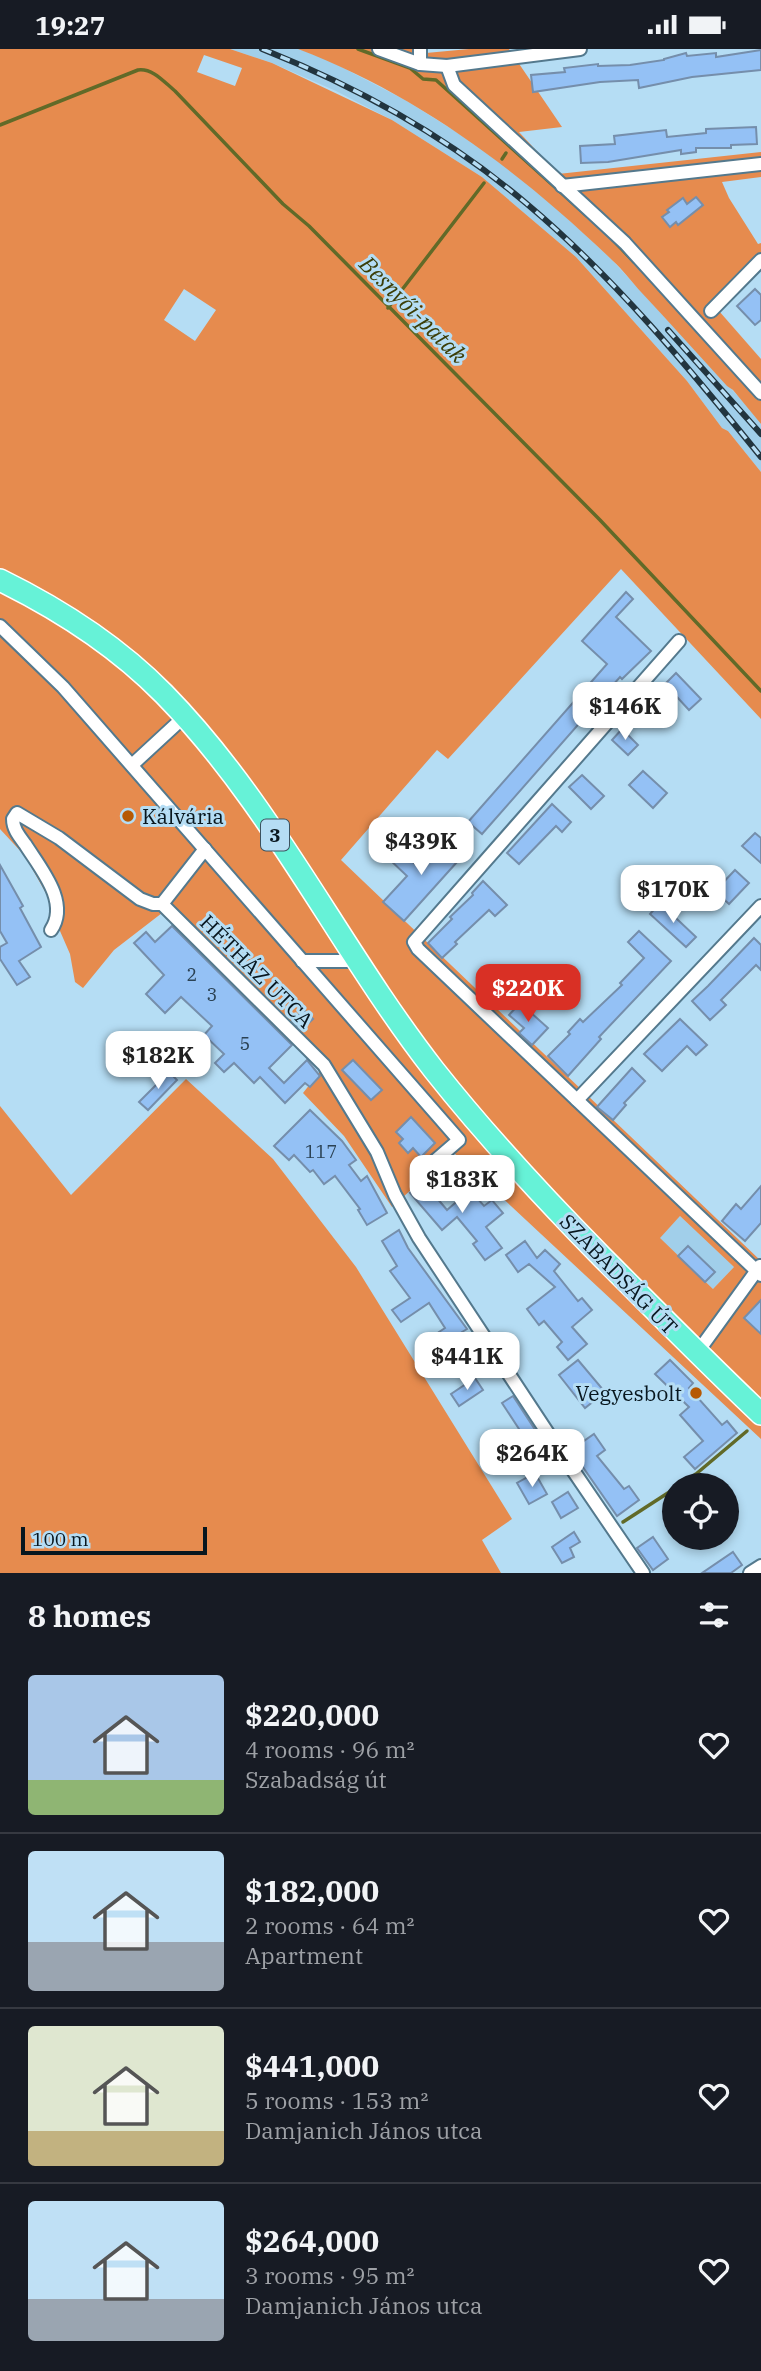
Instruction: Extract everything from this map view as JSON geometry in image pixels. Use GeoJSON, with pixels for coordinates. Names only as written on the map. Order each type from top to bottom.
{"type":"FeatureCollection","features":[{"type":"Feature","properties":{"kind":"main road","name":"SZABADSÁG ÚT"},"geometry":{"type":"LineString","coordinates":[[0,580],[73,620],[143,674],[185,716],[215,751],[267,821],[356,961],[431,1066],[524,1177],[697,1353],[761,1414]]}},
{"type":"Feature","properties":{"kind":"street"},"geometry":{"type":"LineString","coordinates":[[379,49],[420,64],[447,66],[580,49]]}},
{"type":"Feature","properties":{"kind":"street"},"geometry":{"type":"LineString","coordinates":[[420,49],[420,64]]}},
{"type":"Feature","properties":{"kind":"street"},"geometry":{"type":"LineString","coordinates":[[447,66],[454,85],[625,243],[761,393]]}},
{"type":"Feature","properties":{"kind":"street"},"geometry":{"type":"LineString","coordinates":[[562,186],[761,164]]}},
{"type":"Feature","properties":{"kind":"street"},"geometry":{"type":"LineString","coordinates":[[688,312],[711,311],[761,260]]}},
{"type":"Feature","properties":{"kind":"street"},"geometry":{"type":"LineString","coordinates":[[711,311],[715,344]]}},
{"type":"Feature","properties":{"kind":"street"},"geometry":{"type":"LineString","coordinates":[[0,626],[63,687],[459,1140],[422,1172]]}},
{"type":"Feature","properties":{"kind":"street"},"geometry":{"type":"LineString","coordinates":[[679,641],[414,942],[418,949],[577,1100],[760,1270],[697,1353]]}},
{"type":"Feature","properties":{"kind":"street"},"geometry":{"type":"LineString","coordinates":[[132,765],[185,716]]}},
{"type":"Feature","properties":{"kind":"street"},"geometry":{"type":"LineString","coordinates":[[51,930],[58,911],[57,900],[14,828],[13,819],[17,813],[59,838],[140,899],[153,904],[162,904],[205,849]]}},
{"type":"Feature","properties":{"kind":"street","name":"HÉTHÁZ UTCA"},"geometry":{"type":"LineString","coordinates":[[162,904],[324,1065],[377,1152],[395,1195],[419,1238],[643,1573]]}},
{"type":"Feature","properties":{"kind":"street"},"geometry":{"type":"LineString","coordinates":[[577,1100],[761,906]]}},
{"type":"Feature","properties":{"kind":"street"},"geometry":{"type":"LineString","coordinates":[[302,961],[356,961]]}},
{"type":"Feature","properties":{"kind":"street"},"geometry":{"type":"LineString","coordinates":[[750,1573],[761,1566]]}},
{"type":"Feature","properties":{"kind":"shaded area"},"geometry":{"type":"Polygon","coordinates":[[[0,49],[230,49],[272,63],[392,120],[482,177],[576,257],[687,381],[722,428],[728,431],[761,472],[761,719],[621,569],[448,759],[437,750],[341,860],[761,1261],[761,1300],[744,1318],[761,1334],[761,1439],[453,1152],[392,1207],[344,1136],[303,1093],[322,1069],[162,913],[114,950],[83,988],[75,982],[70,954],[60,931],[60,918],[25,856],[0,829],[0,588],[121,644],[79,612],[0,568],[0,49]],[[204,55],[197,72],[235,86],[242,68],[204,55]],[[184,289],[164,320],[195,341],[216,310],[184,289]],[[680,1216],[660,1238],[713,1289],[734,1267],[680,1216]]]}},
{"type":"Feature","properties":{"kind":"shaded area"},"geometry":{"type":"Polygon","coordinates":[[[230,49],[298,49],[322,57],[405,100],[474,143],[544,196],[611,259],[748,407],[761,424],[761,472],[728,431],[722,428],[687,381],[576,257],[482,177],[392,120],[336,91],[272,63],[230,49]]]}},
{"type":"Feature","properties":{"kind":"shaded area"},"geometry":{"type":"Polygon","coordinates":[[[298,49],[415,49],[426,53],[509,49],[562,127],[519,132],[558,174],[761,152],[761,177],[722,182],[758,244],[761,243],[761,269],[719,311],[761,359],[761,424],[620,268],[578,228],[505,167],[426,113],[385,89],[298,49]]]}},
{"type":"Feature","properties":{"kind":"shaded area"},"geometry":{"type":"Polygon","coordinates":[[[186,1079],[273,1159],[356,1267],[512,1519],[482,1540],[501,1573],[0,1573],[0,1106],[71,1195],[186,1079]]]}},
{"type":"Feature","properties":{"kind":"shaded area"},"geometry":{"type":"Polygon","coordinates":[[[680,1216],[734,1267],[713,1289],[659,1238],[680,1216]]]}},
{"type":"Feature","properties":{"kind":"building"},"geometry":{"type":"Polygon","coordinates":[[[761,50],[761,70],[692,77],[639,88],[638,80],[600,82],[533,92],[531,75],[565,72],[564,68],[598,64],[630,65],[664,60],[686,53],[687,56],[716,53],[716,57],[761,50]]]}},
{"type":"Feature","properties":{"kind":"building"},"geometry":{"type":"Polygon","coordinates":[[[756,127],[757,144],[731,145],[731,148],[696,148],[696,152],[681,154],[681,150],[608,162],[581,163],[580,146],[615,144],[614,136],[666,130],[667,137],[706,133],[706,129],[756,127]]]}},
{"type":"Feature","properties":{"kind":"building"},"geometry":{"type":"Polygon","coordinates":[[[696,197],[703,205],[678,225],[676,222],[670,227],[662,217],[669,212],[667,210],[683,198],[687,204],[696,197]]]}},
{"type":"Feature","properties":{"kind":"building"},"geometry":{"type":"Polygon","coordinates":[[[755,289],[761,295],[761,320],[755,325],[737,306],[755,289]]]}},
{"type":"Feature","properties":{"kind":"building"},"geometry":{"type":"Polygon","coordinates":[[[626,592],[633,599],[616,617],[651,651],[622,679],[620,677],[482,834],[468,822],[607,664],[582,641],[626,592]]]}},
{"type":"Feature","properties":{"kind":"building"},"geometry":{"type":"Polygon","coordinates":[[[676,673],[701,699],[689,710],[665,684],[676,673]]]}},
{"type":"Feature","properties":{"kind":"building"},"geometry":{"type":"Polygon","coordinates":[[[647,700],[664,716],[653,727],[636,712],[647,700]]]}},
{"type":"Feature","properties":{"kind":"building"},"geometry":{"type":"Polygon","coordinates":[[[622,729],[638,745],[628,755],[612,740],[622,729]]]}},
{"type":"Feature","properties":{"kind":"building"},"geometry":{"type":"Polygon","coordinates":[[[643,771],[667,793],[653,808],[629,785],[643,771]]]}},
{"type":"Feature","properties":{"kind":"building"},"geometry":{"type":"Polygon","coordinates":[[[582,775],[604,796],[591,809],[569,787],[582,775]]]}},
{"type":"Feature","properties":{"kind":"building"},"geometry":{"type":"Polygon","coordinates":[[[552,804],[571,822],[562,832],[556,826],[519,864],[507,853],[552,804]]]}},
{"type":"Feature","properties":{"kind":"building"},"geometry":{"type":"Polygon","coordinates":[[[755,833],[761,838],[761,863],[742,846],[755,833]]]}},
{"type":"Feature","properties":{"kind":"building"},"geometry":{"type":"Polygon","coordinates":[[[448,836],[466,852],[404,921],[383,902],[407,876],[389,859],[398,849],[415,864],[420,859],[425,863],[448,836]]]}},
{"type":"Feature","properties":{"kind":"building"},"geometry":{"type":"Polygon","coordinates":[[[0,865],[23,906],[20,908],[41,947],[19,961],[30,977],[17,985],[0,959],[0,947],[7,943],[0,931],[0,865]]]}},
{"type":"Feature","properties":{"kind":"building"},"geometry":{"type":"Polygon","coordinates":[[[735,870],[749,883],[729,904],[715,891],[735,870]]]}},
{"type":"Feature","properties":{"kind":"building"},"geometry":{"type":"Polygon","coordinates":[[[483,881],[507,905],[495,916],[489,910],[442,958],[428,943],[483,881]]]}},
{"type":"Feature","properties":{"kind":"building"},"geometry":{"type":"Polygon","coordinates":[[[660,903],[696,937],[686,947],[650,914],[660,903]]]}},
{"type":"Feature","properties":{"kind":"building"},"geometry":{"type":"Polygon","coordinates":[[[172,926],[292,1045],[269,1068],[284,1083],[307,1060],[320,1076],[310,1087],[305,1083],[285,1103],[260,1077],[254,1083],[234,1063],[224,1072],[215,1063],[224,1054],[204,1035],[212,1026],[181,997],[165,1013],[146,994],[164,975],[134,943],[146,932],[155,942],[172,926]]]}},
{"type":"Feature","properties":{"kind":"building"},"geometry":{"type":"Polygon","coordinates":[[[639,931],[671,961],[599,1037],[601,1039],[568,1076],[548,1056],[570,1034],[568,1032],[580,1019],[583,1022],[622,985],[620,983],[644,958],[628,942],[639,931]]]}},
{"type":"Feature","properties":{"kind":"building"},"geometry":{"type":"Polygon","coordinates":[[[754,938],[761,945],[761,970],[756,965],[721,1000],[726,1005],[710,1020],[692,1001],[754,938]]]}},
{"type":"Feature","properties":{"kind":"building"},"geometry":{"type":"Polygon","coordinates":[[[520,1003],[548,1028],[532,1045],[519,1033],[524,1028],[509,1015],[520,1003]]]}},
{"type":"Feature","properties":{"kind":"building"},"geometry":{"type":"Polygon","coordinates":[[[304,1010],[313,1019],[301,1030],[292,1021],[304,1010]]]}},
{"type":"Feature","properties":{"kind":"building"},"geometry":{"type":"Polygon","coordinates":[[[680,1019],[707,1045],[696,1055],[687,1046],[662,1071],[644,1054],[680,1019]]]}},
{"type":"Feature","properties":{"kind":"building"},"geometry":{"type":"Polygon","coordinates":[[[353,1060],[382,1090],[371,1100],[342,1070],[353,1060]]]}},
{"type":"Feature","properties":{"kind":"building"},"geometry":{"type":"Polygon","coordinates":[[[632,1068],[645,1081],[624,1103],[626,1105],[613,1120],[597,1107],[632,1068]]]}},
{"type":"Feature","properties":{"kind":"building"},"geometry":{"type":"Polygon","coordinates":[[[169,1072],[177,1080],[148,1110],[139,1102],[169,1072]]]}},
{"type":"Feature","properties":{"kind":"building"},"geometry":{"type":"Polygon","coordinates":[[[310,1110],[342,1141],[356,1160],[349,1165],[361,1181],[367,1176],[387,1213],[367,1225],[358,1210],[360,1209],[335,1176],[324,1184],[313,1170],[310,1172],[294,1155],[289,1160],[274,1146],[310,1110]]]}},
{"type":"Feature","properties":{"kind":"building"},"geometry":{"type":"Polygon","coordinates":[[[411,1117],[435,1143],[421,1157],[413,1148],[408,1153],[399,1143],[403,1139],[396,1132],[411,1117]]]}},
{"type":"Feature","properties":{"kind":"building"},"geometry":{"type":"Polygon","coordinates":[[[434,1174],[441,1182],[431,1191],[447,1210],[470,1190],[484,1206],[492,1200],[503,1213],[486,1227],[502,1248],[485,1260],[473,1244],[477,1241],[457,1217],[442,1230],[410,1193],[434,1174]]]}},
{"type":"Feature","properties":{"kind":"building"},"geometry":{"type":"Polygon","coordinates":[[[761,1186],[761,1223],[745,1241],[722,1221],[736,1204],[741,1209],[761,1186]]]}},
{"type":"Feature","properties":{"kind":"building"},"geometry":{"type":"Polygon","coordinates":[[[399,1230],[408,1248],[467,1329],[462,1332],[472,1348],[450,1361],[442,1350],[449,1346],[439,1332],[445,1328],[429,1303],[401,1322],[392,1310],[410,1298],[390,1271],[397,1266],[382,1241],[399,1230]]]}},
{"type":"Feature","properties":{"kind":"building"},"geometry":{"type":"Polygon","coordinates":[[[525,1241],[537,1258],[545,1250],[560,1264],[554,1271],[578,1301],[582,1298],[592,1310],[572,1327],[587,1344],[568,1360],[557,1347],[562,1342],[544,1321],[539,1325],[527,1309],[555,1287],[529,1264],[518,1272],[506,1255],[525,1241]]]}},
{"type":"Feature","properties":{"kind":"building"},"geometry":{"type":"Polygon","coordinates":[[[688,1246],[715,1272],[705,1282],[678,1256],[688,1246]]]}},
{"type":"Feature","properties":{"kind":"building"},"geometry":{"type":"Polygon","coordinates":[[[761,1300],[761,1334],[744,1318],[761,1300]]]}},
{"type":"Feature","properties":{"kind":"building"},"geometry":{"type":"Polygon","coordinates":[[[578,1360],[605,1392],[585,1408],[559,1375],[578,1360]]]}},
{"type":"Feature","properties":{"kind":"building"},"geometry":{"type":"Polygon","coordinates":[[[670,1360],[693,1383],[689,1388],[722,1425],[727,1421],[737,1433],[695,1469],[684,1457],[703,1441],[680,1415],[689,1407],[655,1374],[670,1360]]]}},
{"type":"Feature","properties":{"kind":"building"},"geometry":{"type":"Polygon","coordinates":[[[475,1378],[483,1390],[459,1406],[451,1394],[475,1378]]]}},
{"type":"Feature","properties":{"kind":"building"},"geometry":{"type":"Polygon","coordinates":[[[513,1396],[547,1448],[536,1455],[502,1403],[513,1396]]]}},
{"type":"Feature","properties":{"kind":"building"},"geometry":{"type":"Polygon","coordinates":[[[594,1434],[605,1450],[597,1456],[624,1489],[629,1486],[639,1500],[617,1516],[571,1450],[594,1434]]]}},
{"type":"Feature","properties":{"kind":"building"},"geometry":{"type":"Polygon","coordinates":[[[535,1473],[547,1494],[529,1504],[517,1483],[535,1473]]]}},
{"type":"Feature","properties":{"kind":"building"},"geometry":{"type":"Polygon","coordinates":[[[568,1492],[578,1508],[561,1518],[552,1502],[568,1492]]]}},
{"type":"Feature","properties":{"kind":"building"},"geometry":{"type":"Polygon","coordinates":[[[574,1532],[580,1542],[570,1548],[574,1557],[562,1563],[552,1547],[574,1532]]]}},
{"type":"Feature","properties":{"kind":"building"},"geometry":{"type":"Polygon","coordinates":[[[653,1537],[668,1559],[653,1570],[637,1548],[653,1537]]]}},
{"type":"Feature","properties":{"kind":"building"},"geometry":{"type":"Polygon","coordinates":[[[733,1552],[742,1565],[731,1573],[702,1573],[733,1552]]]}},
{"type":"Feature","properties":{"kind":"waterway"},"geometry":{"type":"LineString","coordinates":[[358,49],[410,68],[423,79],[436,80],[587,216]]}},
{"type":"Feature","properties":{"kind":"waterway","name":"Besnyői-patak"},"geometry":{"type":"LineString","coordinates":[[0,125],[138,70],[149,71],[158,76],[600,520],[761,691]]}},
{"type":"Feature","properties":{"kind":"waterway"},"geometry":{"type":"LineString","coordinates":[[502,159],[506,153]]}},
{"type":"Feature","properties":{"kind":"waterway"},"geometry":{"type":"LineString","coordinates":[[388,308],[484,183]]}},
{"type":"Feature","properties":{"kind":"waterway"},"geometry":{"type":"LineString","coordinates":[[613,240],[634,262]]}},
{"type":"Feature","properties":{"kind":"waterway"},"geometry":{"type":"LineString","coordinates":[[697,1473],[747,1431]]}},
{"type":"Feature","properties":{"kind":"waterway"},"geometry":{"type":"LineString","coordinates":[[623,1522],[662,1497]]}},
{"type":"Feature","properties":{"kind":"railway"},"geometry":{"type":"LineString","coordinates":[[262,49],[333,80],[401,116],[466,157],[527,204],[621,293],[679,357],[761,457]]}},
{"type":"Feature","properties":{"kind":"railway"},"geometry":{"type":"LineString","coordinates":[[668,330],[761,434]]}},
{"type":"Feature","properties":{"kind":"place","name":"Kálvária"},"geometry":{"type":"Point","coordinates":[128,816]}},
{"type":"Feature","properties":{"kind":"place","name":"Vegyesbolt"},"geometry":{"type":"Point","coordinates":[696,1393]}}]}
